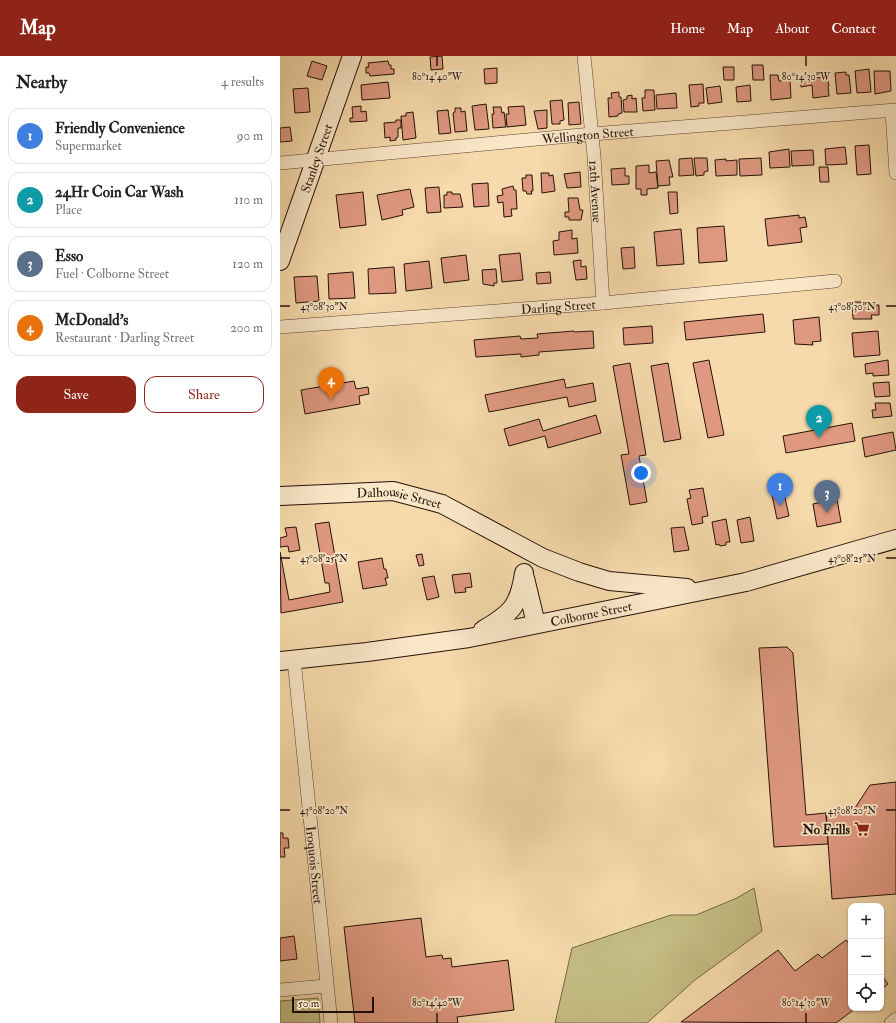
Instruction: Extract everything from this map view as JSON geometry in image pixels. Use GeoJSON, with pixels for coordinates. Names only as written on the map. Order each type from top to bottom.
{"type":"FeatureCollection","features":[{"type":"Feature","properties":{"kind":"main road","name":"Stanley Street"},"geometry":{"type":"LineString","coordinates":[[280,260],[352,56]]}},
{"type":"Feature","properties":{"kind":"main road","name":"Dalhousie Street"},"geometry":{"type":"LineString","coordinates":[[280,496],[393,491],[442,504],[543,558],[579,572],[609,581],[704,590]]}},
{"type":"Feature","properties":{"kind":"main road","name":"Colborne Street"},"geometry":{"type":"LineString","coordinates":[[287,660],[367,652],[469,638],[746,582],[896,539]]}},
{"type":"Feature","properties":{"kind":"main road"},"geometry":{"type":"LineString","coordinates":[[509,541],[517,555],[524,573],[536,624]]}},
{"type":"Feature","properties":{"kind":"main road"},"geometry":{"type":"LineString","coordinates":[[469,638],[505,617],[512,610],[518,601],[524,573]]}},
{"type":"Feature","properties":{"kind":"street","name":"12th Avenue"},"geometry":{"type":"LineString","coordinates":[[584,56],[592,134],[603,303]]}},
{"type":"Feature","properties":{"kind":"street","name":"Wellington Street"},"geometry":{"type":"LineString","coordinates":[[280,163],[592,134],[894,110]]}},
{"type":"Feature","properties":{"kind":"street"},"geometry":{"type":"LineString","coordinates":[[894,110],[896,172]]}},
{"type":"Feature","properties":{"kind":"street","name":"Darling Street"},"geometry":{"type":"LineString","coordinates":[[280,327],[603,303],[835,280]]}},
{"type":"Feature","properties":{"kind":"street","name":"Iroquois Street"},"geometry":{"type":"LineString","coordinates":[[287,660],[331,1023]]}},
{"type":"Feature","properties":{"kind":"street"},"geometry":{"type":"LineString","coordinates":[[280,990],[326,986]]}},
{"type":"Feature","properties":{"kind":"street"},"geometry":{"type":"LineString","coordinates":[[891,1023],[896,1019]]}},
{"type":"Feature","properties":{"kind":"shaded area"},"geometry":{"type":"Polygon","coordinates":[[[754,888],[762,931],[695,980],[647,1023],[555,1023],[572,948],[671,915],[696,915],[737,898],[754,888]]]}},
{"type":"Feature","properties":{"kind":"shaded area"},"geometry":{"type":"Polygon","coordinates":[[[318,998],[320,1023],[280,1023],[280,1001],[318,998]]]}},
{"type":"Feature","properties":{"kind":"building"},"geometry":{"type":"Polygon","coordinates":[[[442,56],[443,69],[431,70],[430,57],[442,56]]]}},
{"type":"Feature","properties":{"kind":"building"},"geometry":{"type":"Polygon","coordinates":[[[312,61],[327,66],[322,80],[307,76],[312,61]]]}},
{"type":"Feature","properties":{"kind":"building"},"geometry":{"type":"Polygon","coordinates":[[[388,61],[389,65],[391,65],[391,69],[394,69],[394,74],[370,76],[369,73],[366,73],[366,67],[369,67],[368,63],[388,61]]]}},
{"type":"Feature","properties":{"kind":"building"},"geometry":{"type":"Polygon","coordinates":[[[752,65],[763,65],[764,80],[753,80],[752,65]]]}},
{"type":"Feature","properties":{"kind":"building"},"geometry":{"type":"Polygon","coordinates":[[[723,67],[734,67],[734,80],[724,80],[723,67]]]}},
{"type":"Feature","properties":{"kind":"building"},"geometry":{"type":"Polygon","coordinates":[[[497,68],[497,83],[485,84],[484,69],[497,68]]]}},
{"type":"Feature","properties":{"kind":"building"},"geometry":{"type":"Polygon","coordinates":[[[869,69],[871,92],[857,93],[855,71],[869,69]]]}},
{"type":"Feature","properties":{"kind":"building"},"geometry":{"type":"Polygon","coordinates":[[[874,71],[890,71],[891,91],[875,94],[874,71]]]}},
{"type":"Feature","properties":{"kind":"building"},"geometry":{"type":"Polygon","coordinates":[[[846,72],[846,75],[849,75],[851,93],[837,94],[835,73],[846,72]]]}},
{"type":"Feature","properties":{"kind":"building"},"geometry":{"type":"Polygon","coordinates":[[[770,75],[778,75],[779,81],[790,80],[791,98],[771,100],[770,75]]]}},
{"type":"Feature","properties":{"kind":"building"},"geometry":{"type":"Polygon","coordinates":[[[812,76],[813,78],[827,77],[829,96],[813,98],[812,85],[801,87],[800,77],[812,76]]]}},
{"type":"Feature","properties":{"kind":"building"},"geometry":{"type":"Polygon","coordinates":[[[388,82],[390,98],[362,100],[361,85],[388,82]]]}},
{"type":"Feature","properties":{"kind":"building"},"geometry":{"type":"Polygon","coordinates":[[[703,84],[704,103],[699,103],[699,106],[691,107],[689,85],[703,84]]]}},
{"type":"Feature","properties":{"kind":"building"},"geometry":{"type":"Polygon","coordinates":[[[750,85],[751,101],[737,102],[736,87],[750,85]]]}},
{"type":"Feature","properties":{"kind":"building"},"geometry":{"type":"Polygon","coordinates":[[[720,86],[722,102],[708,104],[706,88],[720,86]]]}},
{"type":"Feature","properties":{"kind":"building"},"geometry":{"type":"Polygon","coordinates":[[[308,88],[310,112],[295,113],[293,89],[308,88]]]}},
{"type":"Feature","properties":{"kind":"building"},"geometry":{"type":"Polygon","coordinates":[[[645,90],[654,90],[655,110],[643,111],[642,98],[645,98],[645,90]]]}},
{"type":"Feature","properties":{"kind":"building"},"geometry":{"type":"Polygon","coordinates":[[[619,92],[619,97],[621,97],[622,113],[618,114],[618,116],[609,117],[608,98],[612,98],[611,93],[619,92]]]}},
{"type":"Feature","properties":{"kind":"building"},"geometry":{"type":"Polygon","coordinates":[[[676,93],[677,108],[657,109],[656,95],[676,93]]]}},
{"type":"Feature","properties":{"kind":"building"},"geometry":{"type":"Polygon","coordinates":[[[632,95],[632,99],[636,98],[637,112],[624,112],[623,100],[627,99],[627,96],[632,95]]]}},
{"type":"Feature","properties":{"kind":"building"},"geometry":{"type":"Polygon","coordinates":[[[562,100],[564,120],[560,121],[560,124],[552,124],[550,101],[562,100]]]}},
{"type":"Feature","properties":{"kind":"building"},"geometry":{"type":"Polygon","coordinates":[[[579,102],[581,124],[569,125],[568,103],[579,102]]]}},
{"type":"Feature","properties":{"kind":"building"},"geometry":{"type":"Polygon","coordinates":[[[486,104],[489,129],[475,130],[472,106],[486,104]]]}},
{"type":"Feature","properties":{"kind":"building"},"geometry":{"type":"Polygon","coordinates":[[[361,106],[361,112],[366,111],[367,121],[350,122],[350,118],[353,118],[352,107],[361,106]]]}},
{"type":"Feature","properties":{"kind":"building"},"geometry":{"type":"Polygon","coordinates":[[[524,106],[526,125],[507,127],[506,114],[509,114],[508,107],[524,106]]]}},
{"type":"Feature","properties":{"kind":"building"},"geometry":{"type":"Polygon","coordinates":[[[493,107],[501,107],[502,113],[504,112],[506,127],[493,128],[493,107]]]}},
{"type":"Feature","properties":{"kind":"building"},"geometry":{"type":"Polygon","coordinates":[[[455,108],[461,108],[461,112],[465,111],[467,131],[455,132],[453,113],[455,112],[455,108]]]}},
{"type":"Feature","properties":{"kind":"building"},"geometry":{"type":"Polygon","coordinates":[[[448,110],[451,133],[439,134],[437,111],[448,110]]]}},
{"type":"Feature","properties":{"kind":"building"},"geometry":{"type":"Polygon","coordinates":[[[547,110],[547,128],[538,129],[534,111],[547,110]]]}},
{"type":"Feature","properties":{"kind":"building"},"geometry":{"type":"Polygon","coordinates":[[[413,112],[416,138],[403,140],[401,116],[406,116],[406,113],[413,112]]]}},
{"type":"Feature","properties":{"kind":"building"},"geometry":{"type":"Polygon","coordinates":[[[396,120],[401,120],[401,128],[398,128],[398,137],[396,140],[390,141],[390,137],[385,138],[384,123],[396,122],[396,120]]]}},
{"type":"Feature","properties":{"kind":"building"},"geometry":{"type":"Polygon","coordinates":[[[290,127],[292,141],[280,142],[280,128],[290,127]]]}},
{"type":"Feature","properties":{"kind":"building"},"geometry":{"type":"Polygon","coordinates":[[[869,145],[871,174],[857,175],[855,146],[869,145]]]}},
{"type":"Feature","properties":{"kind":"building"},"geometry":{"type":"Polygon","coordinates":[[[845,147],[847,164],[826,165],[825,149],[845,147]]]}},
{"type":"Feature","properties":{"kind":"building"},"geometry":{"type":"Polygon","coordinates":[[[789,149],[790,167],[770,168],[769,152],[789,149]]]}},
{"type":"Feature","properties":{"kind":"building"},"geometry":{"type":"Polygon","coordinates":[[[813,150],[814,165],[792,166],[791,151],[813,150]]]}},
{"type":"Feature","properties":{"kind":"building"},"geometry":{"type":"Polygon","coordinates":[[[692,158],[694,175],[679,176],[679,159],[692,158]]]}},
{"type":"Feature","properties":{"kind":"building"},"geometry":{"type":"Polygon","coordinates":[[[694,158],[707,158],[708,171],[704,172],[704,175],[696,176],[694,158]]]}},
{"type":"Feature","properties":{"kind":"building"},"geometry":{"type":"Polygon","coordinates":[[[761,158],[762,175],[740,176],[739,159],[761,158]]]}},
{"type":"Feature","properties":{"kind":"building"},"geometry":{"type":"Polygon","coordinates":[[[726,159],[726,161],[737,160],[737,175],[716,176],[715,160],[726,159]]]}},
{"type":"Feature","properties":{"kind":"building"},"geometry":{"type":"Polygon","coordinates":[[[669,160],[673,177],[669,177],[670,185],[658,186],[656,161],[669,160]]]}},
{"type":"Feature","properties":{"kind":"building"},"geometry":{"type":"Polygon","coordinates":[[[649,165],[649,173],[656,172],[658,188],[647,189],[647,195],[641,195],[641,189],[636,189],[636,166],[649,165]]]}},
{"type":"Feature","properties":{"kind":"building"},"geometry":{"type":"Polygon","coordinates":[[[819,167],[828,167],[829,182],[820,182],[819,167]]]}},
{"type":"Feature","properties":{"kind":"building"},"geometry":{"type":"Polygon","coordinates":[[[625,168],[625,176],[629,176],[629,184],[612,185],[611,169],[625,168]]]}},
{"type":"Feature","properties":{"kind":"building"},"geometry":{"type":"Polygon","coordinates":[[[580,172],[581,187],[567,188],[564,174],[580,172]]]}},
{"type":"Feature","properties":{"kind":"building"},"geometry":{"type":"Polygon","coordinates":[[[541,173],[549,173],[549,176],[553,175],[555,191],[542,193],[541,173]]]}},
{"type":"Feature","properties":{"kind":"building"},"geometry":{"type":"Polygon","coordinates":[[[526,175],[532,175],[532,194],[527,194],[526,191],[523,191],[522,178],[526,178],[526,175]]]}},
{"type":"Feature","properties":{"kind":"building"},"geometry":{"type":"Polygon","coordinates":[[[488,183],[489,206],[474,207],[472,184],[488,183]]]}},
{"type":"Feature","properties":{"kind":"building"},"geometry":{"type":"Polygon","coordinates":[[[513,186],[514,190],[516,190],[517,209],[511,209],[512,216],[504,217],[503,202],[498,203],[497,196],[503,195],[502,189],[513,186]]]}},
{"type":"Feature","properties":{"kind":"building"},"geometry":{"type":"Polygon","coordinates":[[[439,187],[441,212],[427,213],[425,188],[439,187]]]}},
{"type":"Feature","properties":{"kind":"building"},"geometry":{"type":"Polygon","coordinates":[[[410,189],[414,207],[402,210],[403,215],[382,220],[377,195],[410,189]]]}},
{"type":"Feature","properties":{"kind":"building"},"geometry":{"type":"Polygon","coordinates":[[[363,192],[366,225],[340,228],[336,195],[363,192]]]}},
{"type":"Feature","properties":{"kind":"building"},"geometry":{"type":"Polygon","coordinates":[[[447,192],[452,192],[452,194],[460,194],[463,207],[444,208],[444,195],[447,195],[447,192]]]}},
{"type":"Feature","properties":{"kind":"building"},"geometry":{"type":"Polygon","coordinates":[[[668,192],[677,192],[678,213],[670,214],[668,192]]]}},
{"type":"Feature","properties":{"kind":"building"},"geometry":{"type":"Polygon","coordinates":[[[568,198],[578,198],[580,210],[583,210],[581,220],[569,220],[569,217],[565,217],[565,212],[569,212],[568,198]]]}},
{"type":"Feature","properties":{"kind":"building"},"geometry":{"type":"Polygon","coordinates":[[[799,215],[799,218],[805,217],[807,227],[800,228],[802,242],[768,246],[765,219],[799,215]]]}},
{"type":"Feature","properties":{"kind":"building"},"geometry":{"type":"Polygon","coordinates":[[[724,226],[727,261],[699,263],[697,228],[724,226]]]}},
{"type":"Feature","properties":{"kind":"building"},"geometry":{"type":"Polygon","coordinates":[[[681,229],[684,264],[657,266],[654,232],[681,229]]]}},
{"type":"Feature","properties":{"kind":"building"},"geometry":{"type":"Polygon","coordinates":[[[572,230],[572,239],[577,238],[578,253],[554,255],[553,241],[559,240],[559,232],[572,230]]]}},
{"type":"Feature","properties":{"kind":"building"},"geometry":{"type":"Polygon","coordinates":[[[634,247],[635,268],[623,269],[621,248],[634,247]]]}},
{"type":"Feature","properties":{"kind":"building"},"geometry":{"type":"Polygon","coordinates":[[[520,253],[523,280],[502,282],[499,255],[520,253]]]}},
{"type":"Feature","properties":{"kind":"building"},"geometry":{"type":"Polygon","coordinates":[[[466,255],[469,280],[444,283],[441,258],[466,255]]]}},
{"type":"Feature","properties":{"kind":"building"},"geometry":{"type":"Polygon","coordinates":[[[581,260],[581,267],[586,266],[587,279],[576,280],[573,261],[581,260]]]}},
{"type":"Feature","properties":{"kind":"building"},"geometry":{"type":"Polygon","coordinates":[[[429,261],[432,288],[406,291],[404,264],[429,261]]]}},
{"type":"Feature","properties":{"kind":"building"},"geometry":{"type":"Polygon","coordinates":[[[394,267],[396,293],[369,294],[368,269],[394,267]]]}},
{"type":"Feature","properties":{"kind":"building"},"geometry":{"type":"Polygon","coordinates":[[[496,269],[497,283],[494,283],[494,286],[483,284],[482,270],[496,269]]]}},
{"type":"Feature","properties":{"kind":"building"},"geometry":{"type":"Polygon","coordinates":[[[353,272],[355,298],[329,299],[328,274],[353,272]]]}},
{"type":"Feature","properties":{"kind":"building"},"geometry":{"type":"Polygon","coordinates":[[[550,272],[551,283],[537,284],[536,273],[550,272]]]}},
{"type":"Feature","properties":{"kind":"building"},"geometry":{"type":"Polygon","coordinates":[[[317,276],[319,301],[296,303],[294,277],[317,276]]]}},
{"type":"Feature","properties":{"kind":"building"},"geometry":{"type":"Polygon","coordinates":[[[852,302],[861,302],[861,306],[879,305],[879,315],[871,315],[872,319],[853,319],[852,302]]]}},
{"type":"Feature","properties":{"kind":"building"},"geometry":{"type":"Polygon","coordinates":[[[763,314],[765,332],[686,340],[684,322],[763,314]]]}},
{"type":"Feature","properties":{"kind":"building"},"geometry":{"type":"Polygon","coordinates":[[[819,317],[821,341],[812,342],[813,345],[795,344],[793,320],[819,317]]]}},
{"type":"Feature","properties":{"kind":"building"},"geometry":{"type":"Polygon","coordinates":[[[652,326],[653,343],[624,345],[623,328],[652,326]]]}},
{"type":"Feature","properties":{"kind":"building"},"geometry":{"type":"Polygon","coordinates":[[[593,331],[594,348],[539,352],[539,355],[521,357],[521,354],[476,357],[474,340],[520,336],[521,339],[538,338],[537,334],[593,331]]]}},
{"type":"Feature","properties":{"kind":"building"},"geometry":{"type":"Polygon","coordinates":[[[878,331],[880,355],[854,357],[852,333],[878,331]]]}},
{"type":"Feature","properties":{"kind":"building"},"geometry":{"type":"Polygon","coordinates":[[[709,360],[724,435],[708,438],[693,363],[709,360]]]}},
{"type":"Feature","properties":{"kind":"building"},"geometry":{"type":"Polygon","coordinates":[[[888,360],[889,375],[873,376],[873,373],[866,374],[865,364],[888,360]]]}},
{"type":"Feature","properties":{"kind":"building"},"geometry":{"type":"Polygon","coordinates":[[[630,363],[646,455],[639,456],[647,502],[630,505],[621,455],[629,454],[613,366],[630,363]]]}},
{"type":"Feature","properties":{"kind":"building"},"geometry":{"type":"Polygon","coordinates":[[[668,363],[681,439],[664,442],[651,366],[668,363]]]}},
{"type":"Feature","properties":{"kind":"building"},"geometry":{"type":"Polygon","coordinates":[[[564,379],[566,388],[593,383],[596,401],[569,407],[567,397],[489,412],[485,395],[564,379]]]}},
{"type":"Feature","properties":{"kind":"building"},"geometry":{"type":"Polygon","coordinates":[[[354,381],[356,389],[368,387],[369,394],[359,396],[360,404],[305,414],[301,390],[354,381]]]}},
{"type":"Feature","properties":{"kind":"building"},"geometry":{"type":"Polygon","coordinates":[[[889,382],[890,396],[875,397],[873,383],[889,382]]]}},
{"type":"Feature","properties":{"kind":"building"},"geometry":{"type":"Polygon","coordinates":[[[875,403],[890,403],[892,416],[873,418],[872,410],[876,410],[875,403]]]}},
{"type":"Feature","properties":{"kind":"building"},"geometry":{"type":"Polygon","coordinates":[[[596,415],[601,433],[548,448],[545,436],[509,446],[504,429],[539,419],[543,431],[596,415]]]}},
{"type":"Feature","properties":{"kind":"building"},"geometry":{"type":"Polygon","coordinates":[[[852,423],[855,441],[786,453],[783,436],[852,423]]]}},
{"type":"Feature","properties":{"kind":"building"},"geometry":{"type":"Polygon","coordinates":[[[893,432],[896,450],[865,457],[862,438],[893,432]]]}},
{"type":"Feature","properties":{"kind":"building"},"geometry":{"type":"Polygon","coordinates":[[[703,488],[708,516],[702,517],[703,523],[692,525],[687,499],[691,498],[689,490],[703,488]]]}},
{"type":"Feature","properties":{"kind":"building"},"geometry":{"type":"Polygon","coordinates":[[[784,493],[789,516],[777,519],[772,495],[784,493]]]}},
{"type":"Feature","properties":{"kind":"building"},"geometry":{"type":"Polygon","coordinates":[[[837,499],[841,522],[817,527],[813,504],[837,499]]]}},
{"type":"Feature","properties":{"kind":"building"},"geometry":{"type":"Polygon","coordinates":[[[750,517],[754,541],[741,543],[737,520],[750,517]]]}},
{"type":"Feature","properties":{"kind":"building"},"geometry":{"type":"Polygon","coordinates":[[[726,519],[730,542],[726,542],[726,545],[716,545],[712,522],[726,519]]]}},
{"type":"Feature","properties":{"kind":"building"},"geometry":{"type":"Polygon","coordinates":[[[329,522],[343,602],[281,613],[280,552],[289,600],[330,592],[329,583],[325,583],[315,524],[329,522]]]}},
{"type":"Feature","properties":{"kind":"building"},"geometry":{"type":"Polygon","coordinates":[[[296,527],[300,550],[289,552],[288,546],[280,547],[280,538],[287,536],[285,528],[296,527]]]}},
{"type":"Feature","properties":{"kind":"building"},"geometry":{"type":"Polygon","coordinates":[[[684,527],[689,550],[674,552],[671,528],[684,527]]]}},
{"type":"Feature","properties":{"kind":"building"},"geometry":{"type":"Polygon","coordinates":[[[422,554],[424,565],[419,566],[416,555],[422,554]]]}},
{"type":"Feature","properties":{"kind":"building"},"geometry":{"type":"Polygon","coordinates":[[[382,558],[384,569],[386,569],[388,578],[385,578],[387,585],[363,589],[358,562],[382,558]]]}},
{"type":"Feature","properties":{"kind":"building"},"geometry":{"type":"Polygon","coordinates":[[[470,573],[472,587],[465,588],[466,592],[455,593],[452,575],[470,573]]]}},
{"type":"Feature","properties":{"kind":"building"},"geometry":{"type":"Polygon","coordinates":[[[434,576],[439,597],[427,600],[422,578],[434,576]]]}},
{"type":"Feature","properties":{"kind":"building"},"geometry":{"type":"Polygon","coordinates":[[[787,647],[793,653],[806,815],[826,813],[828,844],[774,847],[759,648],[787,647]]]}},
{"type":"Feature","properties":{"kind":"building","name":"No Frills"},"geometry":{"type":"Polygon","coordinates":[[[896,782],[896,894],[832,899],[826,813],[853,811],[870,785],[896,782]]]}},
{"type":"Feature","properties":{"kind":"building"},"geometry":{"type":"Polygon","coordinates":[[[280,833],[283,833],[283,838],[288,838],[289,848],[284,848],[285,857],[280,857],[280,833]]]}},
{"type":"Feature","properties":{"kind":"building"},"geometry":{"type":"Polygon","coordinates":[[[421,918],[426,957],[442,955],[443,959],[451,958],[452,967],[508,960],[514,1010],[457,1017],[458,1023],[355,1023],[344,927],[421,918]]]}},
{"type":"Feature","properties":{"kind":"building"},"geometry":{"type":"Polygon","coordinates":[[[294,936],[297,959],[280,961],[280,938],[294,936]]]}},
{"type":"Feature","properties":{"kind":"building"},"geometry":{"type":"Polygon","coordinates":[[[846,940],[848,942],[848,1011],[852,1011],[836,1023],[681,1022],[778,950],[795,971],[818,954],[822,958],[846,940]]]}},
{"type":"Feature","properties":{"kind":"building"},"geometry":{"type":"Polygon","coordinates":[[[884,978],[888,984],[884,987],[884,978]]]}},
{"type":"Feature","properties":{"kind":"place","name":"McDonald's"},"geometry":{"type":"Point","coordinates":[331,400]}},
{"type":"Feature","properties":{"kind":"place","name":"24Hr Coin Car Wash"},"geometry":{"type":"Point","coordinates":[819,438]}},
{"type":"Feature","properties":{"kind":"place","name":"Friendly Convenience"},"geometry":{"type":"Point","coordinates":[780,506]}},
{"type":"Feature","properties":{"kind":"place","name":"Esso"},"geometry":{"type":"Point","coordinates":[827,513]}},
{"type":"Feature","properties":{"kind":"place","name":"No Frills"},"geometry":{"type":"Point","coordinates":[862,829]}}]}
